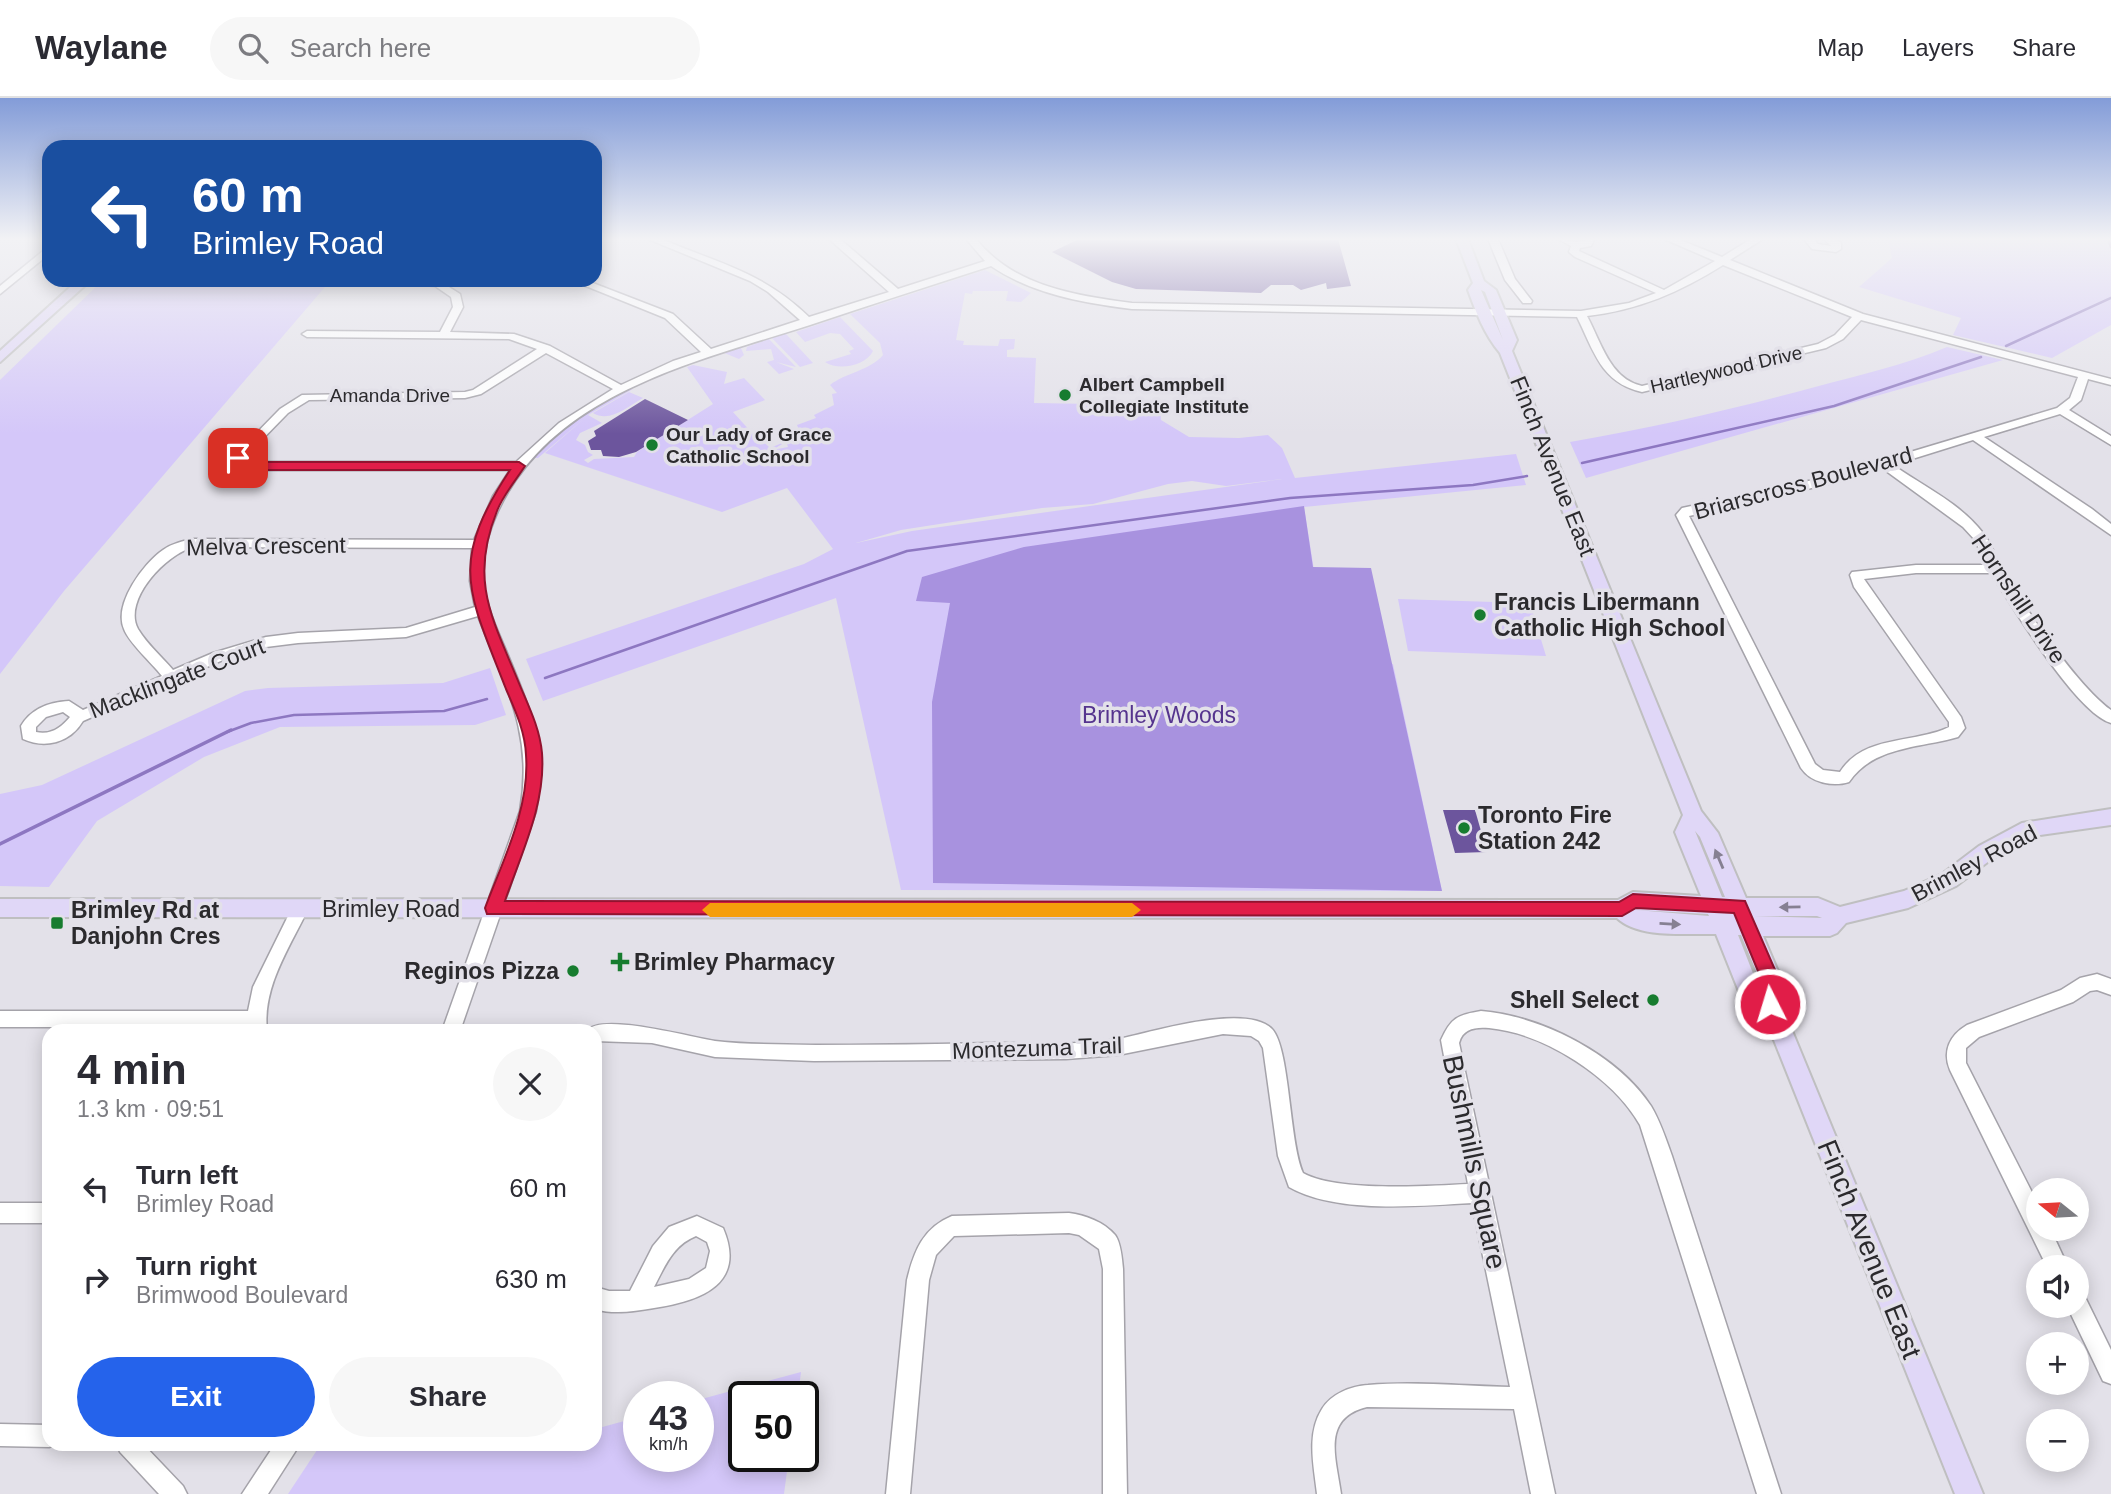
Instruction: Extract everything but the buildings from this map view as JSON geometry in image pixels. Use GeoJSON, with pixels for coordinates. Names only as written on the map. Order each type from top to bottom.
{"type":"FeatureCollection","features":[{"type":"Feature","properties":{"kind":"main road"},"geometry":{"type":"LineString","coordinates":[[0,358],[59,304]]}},
{"type":"Feature","properties":{"kind":"main road","name":"Finch Avenue East"},"geometry":{"type":"LineString","coordinates":[[1480,304],[1496,340],[1506,352],[1693,815],[1708,834],[1774,988],[1770,1004]]}},
{"type":"Feature","properties":{"kind":"main road","name":"Finch Avenue East"},"geometry":{"type":"LineString","coordinates":[[1496,304],[1510,340],[1506,352]]}},
{"type":"Feature","properties":{"kind":"main road","name":"Finch Avenue East"},"geometry":{"type":"LineString","coordinates":[[1693,815],[1685,832],[1713,904],[1748,987],[1770,1004],[1969,1494]]}},
{"type":"Feature","properties":{"kind":"main road","name":"Brimley Road"},"geometry":{"type":"LineString","coordinates":[[1622,909],[1633,901],[1818,907],[1839,916],[1883,908],[1949,880],[1986,852],[2029,829],[2111,817]]}},
{"type":"Feature","properties":{"kind":"main road","name":"Brimley Road"},"geometry":{"type":"LineString","coordinates":[[0,908],[1622,909],[1639,921],[1748,927],[1830,927],[1839,916]]}},
{"type":"Feature","properties":{"kind":"street"},"geometry":{"type":"LineString","coordinates":[[444,334],[457,304]]}},
{"type":"Feature","properties":{"kind":"street"},"geometry":{"type":"LineString","coordinates":[[638,304],[669,316],[688,330],[709,353]]}},
{"type":"Feature","properties":{"kind":"street"},"geometry":{"type":"LineString","coordinates":[[790,304],[808,322]]}},
{"type":"Feature","properties":{"kind":"street"},"geometry":{"type":"LineString","coordinates":[[453,1024],[528,811],[534,780],[534,754],[527,721],[482,610],[475,579],[478,544],[498,495],[519,466],[554,431],[619,388],[709,353],[860,304]]}},
{"type":"Feature","properties":{"kind":"street"},"geometry":{"type":"LineString","coordinates":[[1132,304],[1581,314],[1643,304]]}},
{"type":"Feature","properties":{"kind":"street"},"geometry":{"type":"LineString","coordinates":[[1829,304],[1859,316],[2111,382]]}},
{"type":"Feature","properties":{"kind":"street","name":"Hartleywood Drive"},"geometry":{"type":"LineString","coordinates":[[1581,314],[1616,379],[1623,385],[1642,389],[1834,342],[1859,316]]}},
{"type":"Feature","properties":{"kind":"street"},"geometry":{"type":"LineString","coordinates":[[307,334],[510,337],[546,348],[619,388]]}},
{"type":"Feature","properties":{"kind":"street","name":"Amanda Drive"},"geometry":{"type":"LineString","coordinates":[[519,466],[244,466],[238,458],[284,411],[306,397],[465,395],[477,392],[546,348]]}},
{"type":"Feature","properties":{"kind":"street"},"geometry":{"type":"LineString","coordinates":[[2084,375],[2075,400],[2061,410],[2111,441]]}},
{"type":"Feature","properties":{"kind":"street","name":"Briarscross Boulevard"},"geometry":{"type":"LineString","coordinates":[[1996,569],[1906,569],[1857,575],[1859,584],[1956,721],[1957,728],[1953,733],[1864,755],[1852,765],[1844,778],[1819,776],[1809,768],[1682,515],[1686,511],[1829,480],[2061,410]]}},
{"type":"Feature","properties":{"kind":"street"},"geometry":{"type":"LineString","coordinates":[[1974,436],[2088,512],[2111,531]]}},
{"type":"Feature","properties":{"kind":"street","name":"Hornshill Drive"},"geometry":{"type":"LineString","coordinates":[[1884,464],[1966,523],[1987,548],[1996,569],[2095,708],[2111,718]]}},
{"type":"Feature","properties":{"kind":"street","name":"Melva Crescent"},"geometry":{"type":"LineString","coordinates":[[171,677],[130,628],[128,611],[138,589],[158,559],[172,548],[194,543],[478,544]]}},
{"type":"Feature","properties":{"kind":"street","name":"Macklingate Court"},"geometry":{"type":"LineString","coordinates":[[78,717],[115,705],[230,652],[265,642],[302,636],[396,634],[482,610]]}},
{"type":"Feature","properties":{"kind":"street"},"geometry":{"type":"LineString","coordinates":[[257,1024],[262,987],[300,909]]}},
{"type":"Feature","properties":{"kind":"street"},"geometry":{"type":"LineString","coordinates":[[2026,1202],[1957,1064],[1954,1049],[1960,1039],[1973,1031],[2067,996],[2086,984],[2096,982],[2111,987]]}},
{"type":"Feature","properties":{"kind":"street"},"geometry":{"type":"LineString","coordinates":[[0,1019],[214,1024]]}},
{"type":"Feature","properties":{"kind":"street","name":"Bushmills Square"},"geometry":{"type":"LineString","coordinates":[[1543,1494],[1450,1042],[1453,1032],[1461,1024],[1479,1020],[1512,1023],[1557,1041],[1600,1071],[1640,1108],[1662,1156],[1769,1494]]}},
{"type":"Feature","properties":{"kind":"street","name":"Montezuma Trail"},"geometry":{"type":"LineString","coordinates":[[602,1033],[652,1035],[715,1049],[814,1053],[1066,1051],[1118,1048],[1223,1026],[1241,1026],[1266,1035],[1272,1048],[1287,1161],[1295,1179],[1303,1187],[1344,1193],[1481,1193]]}},
{"type":"Feature","properties":{"kind":"street"},"geometry":{"type":"LineString","coordinates":[[0,1213],[42,1213]]}},
{"type":"Feature","properties":{"kind":"street"},"geometry":{"type":"LineString","coordinates":[[898,1494],[918,1280],[929,1246],[940,1231],[952,1226],[1069,1223],[1083,1225],[1108,1243],[1113,1269],[1115,1494]]}},
{"type":"Feature","properties":{"kind":"street"},"geometry":{"type":"LineString","coordinates":[[602,1299],[616,1302],[636,1300]]}},
{"type":"Feature","properties":{"kind":"street"},"geometry":{"type":"LineString","coordinates":[[2084,1318],[2111,1373]]}},
{"type":"Feature","properties":{"kind":"street"},"geometry":{"type":"LineString","coordinates":[[1329,1494],[1323,1435],[1331,1411],[1347,1398],[1367,1395],[1523,1398]]}},
{"type":"Feature","properties":{"kind":"street"},"geometry":{"type":"LineString","coordinates":[[0,1435],[42,1436]]}},
{"type":"Feature","properties":{"kind":"street"},"geometry":{"type":"LineString","coordinates":[[135,1451],[175,1494]]}},
{"type":"Feature","properties":{"kind":"street"},"geometry":{"type":"LineString","coordinates":[[254,1494],[284,1451]]}},
{"type":"Feature","properties":{"kind":"green space"},"geometry":{"type":"Polygon","coordinates":[[[78,304],[310,304],[64,591],[0,674],[0,380],[78,304]]]}},
{"type":"Feature","properties":{"kind":"green space","name":"Brimley Woods"},"geometry":{"type":"Polygon","coordinates":[[[880,304],[963,304],[956,340],[964,341],[963,345],[998,346],[1000,339],[1015,339],[1014,349],[1007,350],[1007,357],[1036,358],[1034,403],[1154,405],[1160,408],[1161,420],[1189,437],[1239,438],[1268,435],[1282,448],[1295,478],[1516,454],[1526,485],[1304,507],[1329,664],[1393,664],[1442,891],[901,890],[836,598],[543,701],[526,659],[804,564],[833,549],[787,488],[722,512],[545,453],[586,417],[538,458],[533,458],[594,406],[633,389],[588,415],[602,423],[580,433],[576,440],[585,445],[593,455],[584,460],[588,463],[594,459],[634,457],[637,452],[713,404],[687,367],[693,365],[727,372],[724,384],[744,378],[765,400],[733,412],[762,444],[765,443],[770,448],[782,443],[780,438],[784,443],[772,450],[788,447],[786,441],[801,435],[797,425],[816,418],[814,415],[834,405],[832,394],[837,393],[830,385],[872,364],[883,355],[880,343],[850,314],[880,304]],[[1282,479],[1226,486],[1192,481],[1168,484],[1093,504],[1042,508],[901,530],[856,543],[912,531],[1282,479]]]}},
{"type":"Feature","properties":{"kind":"green space"},"geometry":{"type":"Polygon","coordinates":[[[1915,304],[2111,304],[2111,325],[2052,358],[1953,335],[1961,318],[1915,304]]]}},
{"type":"Feature","properties":{"kind":"green space"},"geometry":{"type":"Polygon","coordinates":[[[840,317],[873,351],[864,360],[851,366],[837,366],[825,362],[851,354],[849,351],[854,349],[840,334],[830,333],[805,342],[796,332],[840,317]]]}},
{"type":"Feature","properties":{"kind":"green space"},"geometry":{"type":"Polygon","coordinates":[[[786,334],[813,363],[800,367],[770,336],[786,334]]]}},
{"type":"Feature","properties":{"kind":"green space"},"geometry":{"type":"Polygon","coordinates":[[[767,337],[796,367],[776,362],[794,369],[779,374],[767,362],[774,360],[771,349],[746,351],[747,347],[766,340],[741,348],[744,355],[739,359],[722,352],[767,337]]]}},
{"type":"Feature","properties":{"kind":"green space"},"geometry":{"type":"Polygon","coordinates":[[[1947,347],[2003,360],[1586,478],[1570,442],[1754,403],[1882,369],[1947,347]]]}},
{"type":"Feature","properties":{"kind":"green space"},"geometry":{"type":"Polygon","coordinates":[[[629,392],[643,398],[612,415],[599,416],[593,413],[629,392]]]}},
{"type":"Feature","properties":{"kind":"green space","name":"Brimley Woods"},"geometry":{"type":"Polygon","coordinates":[[[1304,506],[1313,567],[1371,568],[1442,891],[933,883],[932,702],[950,603],[916,601],[922,577],[1024,547],[1304,506]]]}},
{"type":"Feature","properties":{"kind":"green space"},"geometry":{"type":"Polygon","coordinates":[[[1398,599],[1530,603],[1546,656],[1408,651],[1398,599]]]}},
{"type":"Feature","properties":{"kind":"green space"},"geometry":{"type":"Polygon","coordinates":[[[490,668],[506,715],[475,725],[280,727],[204,757],[97,821],[49,887],[0,886],[0,794],[42,785],[245,691],[443,683],[490,668]]]}},
{"type":"Feature","properties":{"kind":"green space"},"geometry":{"type":"Polygon","coordinates":[[[801,1372],[800,1381],[768,1381],[801,1372]]]}},
{"type":"Feature","properties":{"kind":"green space"},"geometry":{"type":"Polygon","coordinates":[[[728,1392],[728,1472],[787,1472],[784,1494],[288,1494],[316,1451],[602,1451],[602,1427],[623,1421],[623,1472],[714,1472],[714,1396],[728,1392]]]}},
{"type":"Feature","properties":{"kind":"waterway"},"geometry":{"type":"LineString","coordinates":[[2006,346],[2098,304]]}},
{"type":"Feature","properties":{"kind":"waterway"},"geometry":{"type":"LineString","coordinates":[[1582,463],[1834,406],[1981,357]]}},
{"type":"Feature","properties":{"kind":"waterway"},"geometry":{"type":"LineString","coordinates":[[545,678],[907,551],[1290,498],[1473,485],[1527,476]]}},
{"type":"Feature","properties":{"kind":"waterway"},"geometry":{"type":"LineString","coordinates":[[227,732],[251,723],[294,715],[444,711],[487,699]]}},
{"type":"Feature","properties":{"kind":"waterway"},"geometry":{"type":"LineString","coordinates":[[0,844],[231,730]]}},
{"type":"Feature","properties":{"kind":"slow traffic"},"geometry":{"type":"LineString","coordinates":[[710,910],[1132,910]]}},
{"type":"Feature","properties":{"kind":"place","name":"Albert Campbell Collegiate Institute"},"geometry":{"type":"Point","coordinates":[1065,395]}},
{"type":"Feature","properties":{"kind":"place","name":"Our Lady of Grace Catholic School"},"geometry":{"type":"Point","coordinates":[652,445]}},
{"type":"Feature","properties":{"kind":"place","name":"Francis Libermann Catholic High School"},"geometry":{"type":"Point","coordinates":[1480,615]}},
{"type":"Feature","properties":{"kind":"place","name":"Toronto Fire Station 242"},"geometry":{"type":"Point","coordinates":[1464,828]}},
{"type":"Feature","properties":{"kind":"place","name":"Brimley Rd at Danjohn Cres"},"geometry":{"type":"Point","coordinates":[57,923]}},
{"type":"Feature","properties":{"kind":"place","name":"Brimley Pharmacy"},"geometry":{"type":"Point","coordinates":[620,962]}},
{"type":"Feature","properties":{"kind":"place","name":"Reginos Pizza"},"geometry":{"type":"Point","coordinates":[573,971]}},
{"type":"Feature","properties":{"kind":"place","name":"Shell Select"},"geometry":{"type":"Point","coordinates":[1653,1000]}},
{"type":"Feature","properties":{"kind":"route"},"geometry":{"type":"LineString","coordinates":[[238,458],[244,466],[519,466],[491,509],[478,544],[476,560],[475,579],[482,610],[531,732],[534,754],[532,798],[494,908],[890,911],[1622,909],[1633,901],[1739,906],[1774,988],[1770,1004]]}}]}
